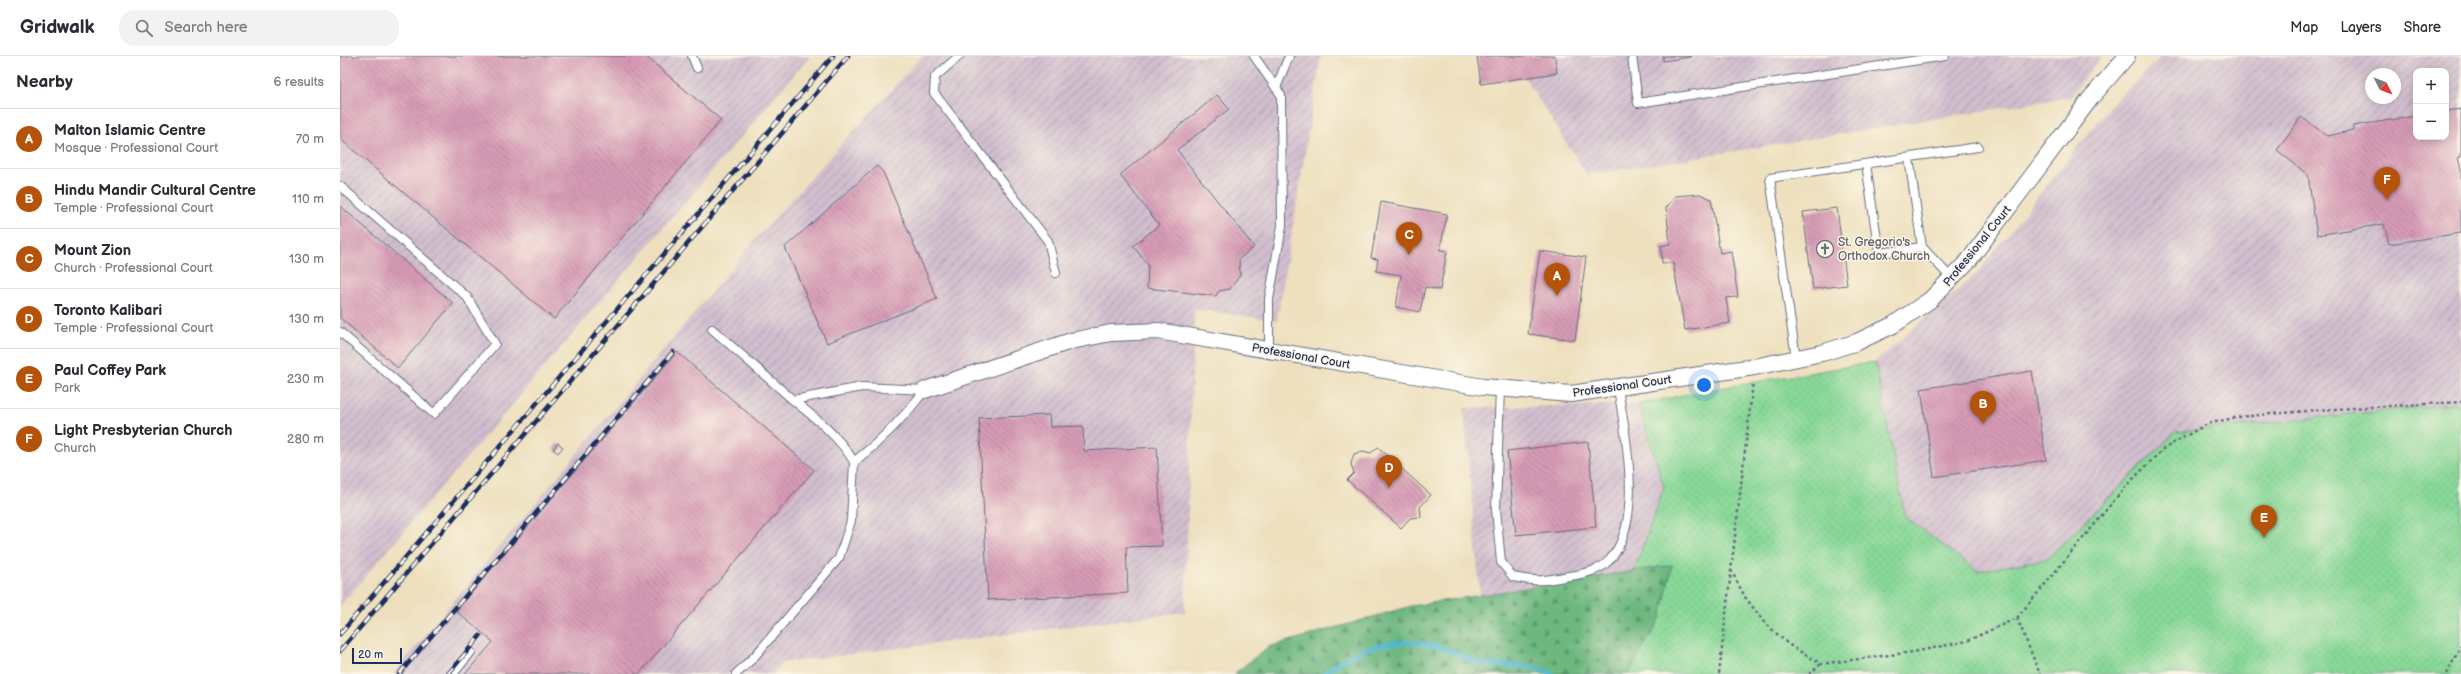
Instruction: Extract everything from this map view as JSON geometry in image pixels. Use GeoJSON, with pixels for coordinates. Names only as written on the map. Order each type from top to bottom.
{"type":"FeatureCollection","features":[{"type":"Feature","properties":{"kind":"street","name":"Professional Court"},"geometry":{"type":"LineString","coordinates":[[925,390],[1071,341],[1111,332],[1158,331],[1500,388],[1571,394],[1754,367],[1857,342],[1893,325],[1930,300],[1952,279],[2090,99],[2127,56]]}},
{"type":"Feature","properties":{"kind":"lane"},"geometry":{"type":"LineString","coordinates":[[692,56],[697,68]]}},
{"type":"Feature","properties":{"kind":"lane"},"geometry":{"type":"LineString","coordinates":[[959,56],[935,77],[934,93],[1048,241],[1056,273]]}},
{"type":"Feature","properties":{"kind":"lane"},"geometry":{"type":"LineString","coordinates":[[1254,56],[1281,95],[1282,226],[1269,299],[1268,350]]}},
{"type":"Feature","properties":{"kind":"lane"},"geometry":{"type":"LineString","coordinates":[[1276,88],[1289,56]]}},
{"type":"Feature","properties":{"kind":"lane"},"geometry":{"type":"LineString","coordinates":[[1632,56],[1638,103],[1945,56]]}},
{"type":"Feature","properties":{"kind":"lane"},"geometry":{"type":"LineString","coordinates":[[1796,358],[1770,178],[1978,148]]}},
{"type":"Feature","properties":{"kind":"lane"},"geometry":{"type":"LineString","coordinates":[[1909,158],[1922,247],[1952,279]]}},
{"type":"Feature","properties":{"kind":"lane"},"geometry":{"type":"LineString","coordinates":[[1866,164],[1879,253],[1922,247]]}},
{"type":"Feature","properties":{"kind":"lane"},"geometry":{"type":"LineString","coordinates":[[340,186],[467,297],[495,344],[434,414],[340,332]]}},
{"type":"Feature","properties":{"kind":"lane"},"geometry":{"type":"LineString","coordinates":[[712,329],[827,429],[841,443],[854,462],[851,521],[839,558],[754,657],[736,674]]}},
{"type":"Feature","properties":{"kind":"lane"},"geometry":{"type":"LineString","coordinates":[[793,400],[862,387],[925,390]]}},
{"type":"Feature","properties":{"kind":"lane"},"geometry":{"type":"LineString","coordinates":[[1500,388],[1496,510],[1501,562],[1513,577],[1537,582],[1577,575],[1604,565],[1619,545],[1631,508],[1628,460],[1618,388]]}},
{"type":"Feature","properties":{"kind":"lane"},"geometry":{"type":"LineString","coordinates":[[854,462],[880,442],[903,419],[925,390]]}},
{"type":"Feature","properties":{"kind":"lane"},"geometry":{"type":"LineString","coordinates":[[453,674],[471,652]]}},
{"type":"Feature","properties":{"kind":"path"},"geometry":{"type":"LineString","coordinates":[[1719,674],[1754,367]]}},
{"type":"Feature","properties":{"kind":"path"},"geometry":{"type":"LineString","coordinates":[[1809,674],[1821,664],[1913,652],[1967,641],[2017,618],[2132,480],[2162,449],[2207,424],[2238,417],[2309,410],[2461,402]]}},
{"type":"Feature","properties":{"kind":"path"},"geometry":{"type":"LineString","coordinates":[[1731,570],[1745,597],[1764,622],[1788,644],[1821,664]]}},
{"type":"Feature","properties":{"kind":"path"},"geometry":{"type":"LineString","coordinates":[[2017,618],[2040,674]]}},
{"type":"Feature","properties":{"kind":"path"},"geometry":{"type":"LineString","coordinates":[[2447,674],[2461,645]]}},
{"type":"Feature","properties":{"kind":"shaded area"},"geometry":{"type":"Polygon","coordinates":[[[340,56],[810,56],[340,606],[340,56]]]}},
{"type":"Feature","properties":{"kind":"shaded area"},"geometry":{"type":"Polygon","coordinates":[[[922,56],[1321,56],[1277,321],[1194,309],[1185,612],[782,663],[772,674],[393,674],[756,239],[922,56]]]}},
{"type":"Feature","properties":{"kind":"shaded area"},"geometry":{"type":"Polygon","coordinates":[[[1511,56],[2102,56],[2070,97],[1587,175],[1511,56]]]}},
{"type":"Feature","properties":{"kind":"shaded area"},"geometry":{"type":"Polygon","coordinates":[[[2162,56],[2461,56],[2461,403],[2176,432],[2047,559],[1977,571],[1905,517],[1875,362],[1977,273],[2112,104],[2162,56]]]}},
{"type":"Feature","properties":{"kind":"shaded area"},"geometry":{"type":"Polygon","coordinates":[[[1639,404],[1664,487],[1634,572],[1480,595],[1464,408],[1639,404]]]}},
{"type":"Feature","properties":{"kind":"green space"},"geometry":{"type":"Polygon","coordinates":[[[1875,362],[1905,517],[1977,571],[2047,559],[2176,432],[2461,403],[2461,674],[1293,674],[1634,572],[1664,487],[1639,404],[1719,388],[1875,362]]]}},
{"type":"Feature","properties":{"kind":"green space"},"geometry":{"type":"Polygon","coordinates":[[[1672,565],[1661,617],[1628,674],[1234,674],[1268,647],[1411,606],[1672,565]]]}},
{"type":"Feature","properties":{"kind":"building"},"geometry":{"type":"Polygon","coordinates":[[[340,56],[645,56],[721,120],[554,319],[340,139],[340,56]]]}},
{"type":"Feature","properties":{"kind":"building"},"geometry":{"type":"Polygon","coordinates":[[[1477,56],[1555,56],[1557,73],[1481,84],[1477,56]]]}},
{"type":"Feature","properties":{"kind":"building"},"geometry":{"type":"Polygon","coordinates":[[[1663,56],[1691,56],[1691,57],[1663,61],[1663,56]]]}},
{"type":"Feature","properties":{"kind":"building"},"geometry":{"type":"Polygon","coordinates":[[[1217,95],[1229,109],[1177,150],[1254,247],[1239,259],[1240,275],[1230,289],[1219,291],[1216,296],[1147,288],[1148,265],[1133,246],[1159,225],[1120,175],[1217,95]]]}},
{"type":"Feature","properties":{"kind":"building"},"geometry":{"type":"Polygon","coordinates":[[[2461,109],[2461,157],[2458,157],[2461,170],[2461,233],[2389,244],[2384,224],[2317,235],[2308,175],[2277,150],[2301,117],[2328,136],[2353,130],[2353,126],[2413,116],[2413,140],[2449,140],[2449,111],[2461,109]]]}},
{"type":"Feature","properties":{"kind":"building"},"geometry":{"type":"Polygon","coordinates":[[[877,166],[883,172],[937,299],[827,343],[785,247],[877,166]]]}},
{"type":"Feature","properties":{"kind":"building"},"geometry":{"type":"Polygon","coordinates":[[[1700,194],[1711,199],[1720,253],[1731,251],[1738,297],[1726,298],[1730,323],[1685,330],[1673,263],[1662,263],[1661,246],[1670,244],[1666,208],[1675,196],[1700,194]]]}},
{"type":"Feature","properties":{"kind":"building"},"geometry":{"type":"Polygon","coordinates":[[[1381,202],[1447,214],[1440,250],[1447,251],[1440,290],[1425,287],[1420,312],[1396,307],[1401,275],[1376,271],[1378,259],[1371,258],[1381,202]]]}},
{"type":"Feature","properties":{"kind":"building"},"geometry":{"type":"Polygon","coordinates":[[[340,206],[453,303],[398,368],[340,318],[340,206]]]}},
{"type":"Feature","properties":{"kind":"building","name":"St. Gregorio's Orthodox Church"},"geometry":{"type":"Polygon","coordinates":[[[1837,208],[1847,285],[1813,289],[1803,212],[1837,208]]]}},
{"type":"Feature","properties":{"kind":"building"},"geometry":{"type":"Polygon","coordinates":[[[1540,251],[1586,257],[1575,340],[1528,334],[1540,251]]]}},
{"type":"Feature","properties":{"kind":"building"},"geometry":{"type":"Polygon","coordinates":[[[677,352],[814,470],[639,674],[465,674],[493,642],[456,611],[677,352]]]}},
{"type":"Feature","properties":{"kind":"building"},"geometry":{"type":"Polygon","coordinates":[[[2032,371],[2046,460],[1934,477],[1921,389],[2032,371]]]}},
{"type":"Feature","properties":{"kind":"building"},"geometry":{"type":"Polygon","coordinates":[[[1049,415],[1050,427],[1083,426],[1084,451],[1157,447],[1162,546],[1126,547],[1128,593],[988,600],[979,418],[1049,415]]]}},
{"type":"Feature","properties":{"kind":"building"},"geometry":{"type":"Polygon","coordinates":[[[1588,442],[1596,527],[1516,535],[1507,451],[1588,442]]]}},
{"type":"Feature","properties":{"kind":"building"},"geometry":{"type":"Polygon","coordinates":[[[558,443],[563,447],[558,453],[553,449],[558,443]]]}},
{"type":"Feature","properties":{"kind":"building"},"geometry":{"type":"Polygon","coordinates":[[[1378,447],[1431,495],[1420,507],[1421,517],[1410,518],[1401,528],[1347,480],[1354,473],[1351,464],[1354,454],[1363,451],[1371,453],[1378,447]]]}},
{"type":"Feature","properties":{"kind":"waterway"},"geometry":{"type":"LineString","coordinates":[[1323,674],[1335,665],[1360,652],[1387,644],[1402,643],[1437,646],[1480,663],[1499,666],[1532,667],[1552,674]]}},
{"type":"Feature","properties":{"kind":"railway"},"geometry":{"type":"LineString","coordinates":[[340,634],[833,56]]}},
{"type":"Feature","properties":{"kind":"railway"},"geometry":{"type":"LineString","coordinates":[[340,651],[848,56]]}},
{"type":"Feature","properties":{"kind":"railway"},"geometry":{"type":"LineString","coordinates":[[399,674],[673,352]]}},
{"type":"Feature","properties":{"kind":"railway"},"geometry":{"type":"LineString","coordinates":[[448,674],[480,636]]}},
{"type":"Feature","properties":{"kind":"place","name":"Light Presbyterian Church"},"geometry":{"type":"Point","coordinates":[2387,200]}},
{"type":"Feature","properties":{"kind":"place","name":"St. Gregorio's Orthodox Church"},"geometry":{"type":"Point","coordinates":[1825,249]}},
{"type":"Feature","properties":{"kind":"place","name":"Mount Zion"},"geometry":{"type":"Point","coordinates":[1409,255]}},
{"type":"Feature","properties":{"kind":"place","name":"Malton Islamic Centre"},"geometry":{"type":"Point","coordinates":[1557,296]}},
{"type":"Feature","properties":{"kind":"place","name":"Hindu Mandir Cultural Centre"},"geometry":{"type":"Point","coordinates":[1983,424]}},
{"type":"Feature","properties":{"kind":"place","name":"Toronto Kalibari"},"geometry":{"type":"Point","coordinates":[1389,488]}},
{"type":"Feature","properties":{"kind":"place","name":"Paul Coffey Park"},"geometry":{"type":"Point","coordinates":[2264,538]}}]}
